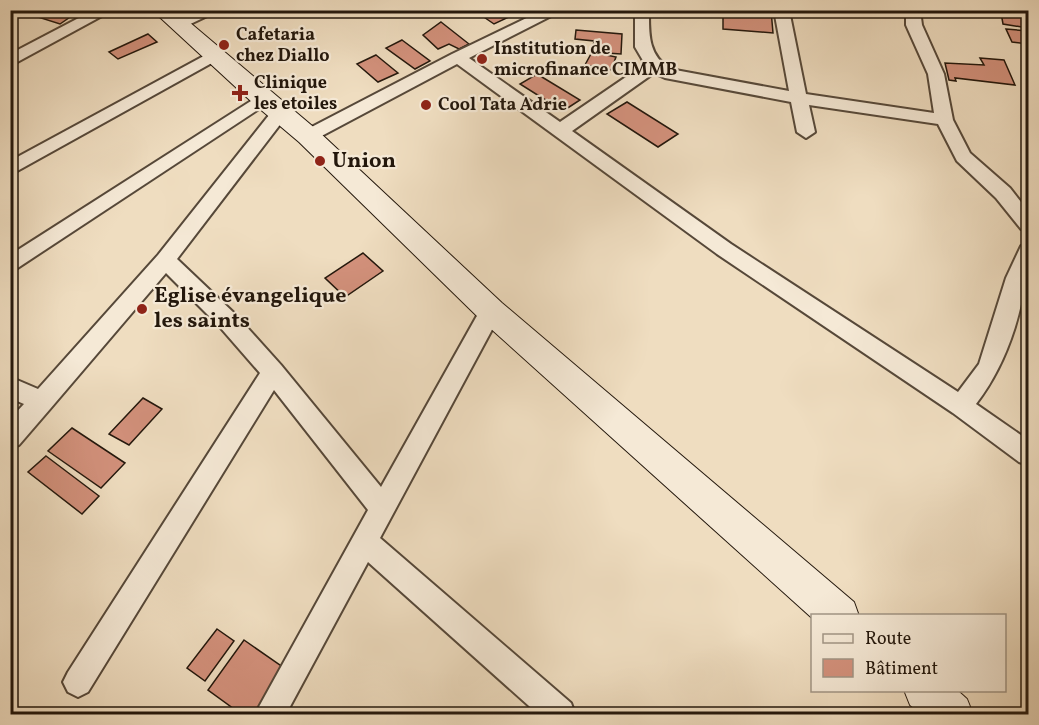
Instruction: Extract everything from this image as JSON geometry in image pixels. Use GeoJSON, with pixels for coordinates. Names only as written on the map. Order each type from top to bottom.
{"type":"FeatureCollection","features":[{"type":"Feature","properties":{"kind":"main road"},"geometry":{"type":"LineString","coordinates":[[171,17],[270,106],[308,136],[491,311],[839,614]]}},
{"type":"Feature","properties":{"kind":"main road"},"geometry":{"type":"LineString","coordinates":[[927,692],[952,714]]}},
{"type":"Feature","properties":{"kind":"street"},"geometry":{"type":"LineString","coordinates":[[10,61],[106,10]]}},
{"type":"Feature","properties":{"kind":"street"},"geometry":{"type":"LineString","coordinates":[[171,17],[213,10]]}},
{"type":"Feature","properties":{"kind":"street"},"geometry":{"type":"LineString","coordinates":[[308,136],[458,57],[556,10]]}},
{"type":"Feature","properties":{"kind":"street"},"geometry":{"type":"LineString","coordinates":[[642,10],[642,52],[653,66],[665,73],[799,98],[892,110],[944,120]]}},
{"type":"Feature","properties":{"kind":"street"},"geometry":{"type":"LineString","coordinates":[[781,10],[806,132]]}},
{"type":"Feature","properties":{"kind":"street"},"geometry":{"type":"LineString","coordinates":[[913,10],[914,25],[936,74],[944,120],[963,157],[1004,193],[1029,224]]}},
{"type":"Feature","properties":{"kind":"street"},"geometry":{"type":"LineString","coordinates":[[10,168],[213,56]]}},
{"type":"Feature","properties":{"kind":"street"},"geometry":{"type":"LineString","coordinates":[[458,57],[724,249],[961,406],[1029,454]]}},
{"type":"Feature","properties":{"kind":"street"},"geometry":{"type":"LineString","coordinates":[[560,131],[653,66]]}},
{"type":"Feature","properties":{"kind":"street"},"geometry":{"type":"LineString","coordinates":[[10,437],[165,260],[270,106]]}},
{"type":"Feature","properties":{"kind":"street"},"geometry":{"type":"LineString","coordinates":[[10,265],[270,106]]}},
{"type":"Feature","properties":{"kind":"street"},"geometry":{"type":"LineString","coordinates":[[961,406],[990,366],[1013,297],[1019,269],[1029,251]]}},
{"type":"Feature","properties":{"kind":"street"},"geometry":{"type":"LineString","coordinates":[[165,260],[227,320],[273,372],[382,508]]}},
{"type":"Feature","properties":{"kind":"street"},"geometry":{"type":"LineString","coordinates":[[270,714],[491,311]]}},
{"type":"Feature","properties":{"kind":"street"},"geometry":{"type":"LineString","coordinates":[[78,682],[273,372]]}},
{"type":"Feature","properties":{"kind":"street"},"geometry":{"type":"LineString","coordinates":[[10,387],[42,402]]}},
{"type":"Feature","properties":{"kind":"street"},"geometry":{"type":"LineString","coordinates":[[365,542],[560,714]]}},
{"type":"Feature","properties":{"kind":"building"},"geometry":{"type":"Polygon","coordinates":[[[16,10],[68,10],[76,13],[60,24],[16,10]]]}},
{"type":"Feature","properties":{"kind":"building"},"geometry":{"type":"Polygon","coordinates":[[[500,10],[509,17],[494,24],[475,11],[500,10]]]}},
{"type":"Feature","properties":{"kind":"building"},"geometry":{"type":"Polygon","coordinates":[[[723,10],[771,10],[773,33],[723,29],[723,10]]]}},
{"type":"Feature","properties":{"kind":"building"},"geometry":{"type":"Polygon","coordinates":[[[1001,13],[1028,17],[1028,28],[1003,24],[1001,13]]]}},
{"type":"Feature","properties":{"kind":"building"},"geometry":{"type":"Polygon","coordinates":[[[441,22],[469,44],[459,49],[449,44],[438,49],[423,35],[441,22]]]}},
{"type":"Feature","properties":{"kind":"building"},"geometry":{"type":"Polygon","coordinates":[[[1006,29],[1028,31],[1028,44],[1012,42],[1006,29]]]}},
{"type":"Feature","properties":{"kind":"building"},"geometry":{"type":"Polygon","coordinates":[[[576,30],[622,34],[621,54],[592,52],[594,41],[575,39],[576,30]]]}},
{"type":"Feature","properties":{"kind":"building"},"geometry":{"type":"Polygon","coordinates":[[[148,34],[157,42],[118,59],[109,52],[148,34]]]}},
{"type":"Feature","properties":{"kind":"building"},"geometry":{"type":"Polygon","coordinates":[[[402,40],[430,61],[415,69],[386,48],[402,40]]]}},
{"type":"Feature","properties":{"kind":"building"},"geometry":{"type":"Polygon","coordinates":[[[592,52],[616,57],[611,70],[585,65],[592,52]]]}},
{"type":"Feature","properties":{"kind":"building"},"geometry":{"type":"Polygon","coordinates":[[[376,55],[398,73],[378,82],[357,64],[376,55]]]}},
{"type":"Feature","properties":{"kind":"building"},"geometry":{"type":"Polygon","coordinates":[[[980,58],[1004,60],[1015,85],[955,78],[956,81],[949,80],[945,63],[984,65],[980,58]]]}},
{"type":"Feature","properties":{"kind":"building"},"geometry":{"type":"Polygon","coordinates":[[[537,74],[580,100],[563,111],[520,84],[537,74]]]}},
{"type":"Feature","properties":{"kind":"building"},"geometry":{"type":"Polygon","coordinates":[[[627,102],[678,134],[658,147],[607,114],[627,102]]]}},
{"type":"Feature","properties":{"kind":"building"},"geometry":{"type":"Polygon","coordinates":[[[363,253],[383,271],[345,297],[325,278],[363,253]]]}},
{"type":"Feature","properties":{"kind":"building"},"geometry":{"type":"Polygon","coordinates":[[[143,398],[162,409],[129,445],[109,434],[143,398]]]}},
{"type":"Feature","properties":{"kind":"building"},"geometry":{"type":"Polygon","coordinates":[[[72,428],[125,463],[101,488],[48,451],[72,428]]]}},
{"type":"Feature","properties":{"kind":"building"},"geometry":{"type":"Polygon","coordinates":[[[46,456],[99,496],[82,514],[28,472],[46,456]]]}},
{"type":"Feature","properties":{"kind":"building"},"geometry":{"type":"Polygon","coordinates":[[[217,629],[234,641],[205,681],[187,668],[217,629]]]}},
{"type":"Feature","properties":{"kind":"building"},"geometry":{"type":"Polygon","coordinates":[[[244,640],[287,670],[257,714],[241,714],[208,690],[244,640]]]}},
{"type":"Feature","properties":{"kind":"place","name":"Cafetaria chez Diallo"},"geometry":{"type":"Point","coordinates":[224,45]}},
{"type":"Feature","properties":{"kind":"place","name":"Institution de microfinance CIMMB"},"geometry":{"type":"Point","coordinates":[482,59]}},
{"type":"Feature","properties":{"kind":"place","name":"Clinique les etoiles"},"geometry":{"type":"Point","coordinates":[240,93]}},
{"type":"Feature","properties":{"kind":"place","name":"Cool Tata Adrie"},"geometry":{"type":"Point","coordinates":[426,105]}},
{"type":"Feature","properties":{"kind":"place","name":"Union"},"geometry":{"type":"Point","coordinates":[320,161]}},
{"type":"Feature","properties":{"kind":"place","name":"Eglise évangelique les saints"},"geometry":{"type":"Point","coordinates":[142,309]}}]}
